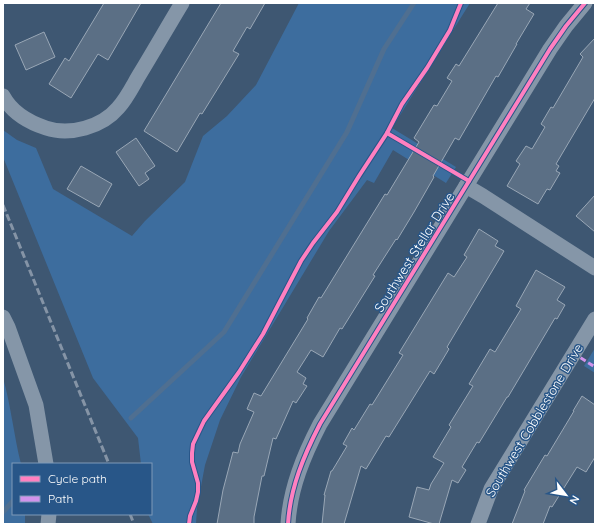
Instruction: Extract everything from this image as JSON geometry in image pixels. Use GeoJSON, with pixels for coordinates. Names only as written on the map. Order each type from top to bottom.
{"type":"FeatureCollection","features":[{"type":"Feature","properties":{"kind":"street"},"geometry":{"type":"LineString","coordinates":[[3,96],[7,104],[19,116],[51,130],[68,131],[88,127],[105,119],[118,108],[129,92],[182,3]]}},
{"type":"Feature","properties":{"kind":"street","name":"Southwest Stellar Drive"},"geometry":{"type":"LineString","coordinates":[[288,524],[294,489],[301,466],[320,424],[550,50],[566,26],[586,3]]}},
{"type":"Feature","properties":{"kind":"street"},"geometry":{"type":"LineString","coordinates":[[466,186],[595,268]]}},
{"type":"Feature","properties":{"kind":"street"},"geometry":{"type":"LineString","coordinates":[[3,317],[36,405],[46,463]]}},
{"type":"Feature","properties":{"kind":"street","name":"Southwest Cobblestone Drive"},"geometry":{"type":"LineString","coordinates":[[478,524],[491,489],[595,319]]}},
{"type":"Feature","properties":{"kind":"shaded area"},"geometry":{"type":"Polygon","coordinates":[[[299,3],[470,3],[392,128],[456,167],[446,183],[393,150],[374,183],[367,180],[329,231],[241,377],[220,420],[205,465],[197,508],[196,524],[153,524],[148,515],[152,515],[152,463],[141,463],[138,438],[93,378],[3,157],[3,130],[17,140],[36,148],[53,189],[132,236],[145,221],[185,182],[203,136],[227,116],[256,85],[299,3]]]}},
{"type":"Feature","properties":{"kind":"shaded area"},"geometry":{"type":"Polygon","coordinates":[[[595,348],[595,373],[584,366],[595,348]]]}},
{"type":"Feature","properties":{"kind":"shaded area"},"geometry":{"type":"Polygon","coordinates":[[[3,378],[21,463],[12,463],[12,515],[25,515],[25,524],[3,524],[3,378]]]}},
{"type":"Feature","properties":{"kind":"building"},"geometry":{"type":"Polygon","coordinates":[[[104,3],[141,3],[108,60],[98,54],[71,98],[49,84],[65,58],[69,61],[104,3]]]}},
{"type":"Feature","properties":{"kind":"building"},"geometry":{"type":"Polygon","coordinates":[[[221,3],[265,3],[250,29],[247,27],[233,51],[239,54],[202,114],[200,113],[177,152],[144,131],[221,3]]]}},
{"type":"Feature","properties":{"kind":"building"},"geometry":{"type":"Polygon","coordinates":[[[498,3],[530,3],[526,9],[534,14],[498,77],[496,76],[459,140],[455,138],[414,212],[373,275],[375,276],[342,329],[340,328],[323,357],[311,350],[297,372],[306,378],[303,384],[307,386],[296,403],[293,401],[276,439],[273,438],[264,476],[262,476],[254,524],[217,524],[223,490],[233,452],[238,453],[240,444],[254,412],[247,409],[254,393],[261,396],[308,319],[307,318],[319,297],[321,298],[385,194],[387,195],[419,142],[414,138],[434,105],[437,106],[452,81],[447,78],[456,64],[459,66],[498,3]]]}},
{"type":"Feature","properties":{"kind":"building"},"geometry":{"type":"Polygon","coordinates":[[[44,32],[55,57],[26,70],[15,45],[44,32]]]}},
{"type":"Feature","properties":{"kind":"building"},"geometry":{"type":"Polygon","coordinates":[[[595,38],[595,98],[556,164],[559,166],[556,171],[560,173],[550,190],[547,189],[538,204],[507,186],[520,164],[516,161],[526,146],[532,149],[545,127],[541,124],[551,107],[553,108],[583,57],[580,54],[595,38]]]}},
{"type":"Feature","properties":{"kind":"building"},"geometry":{"type":"Polygon","coordinates":[[[136,138],[155,166],[145,173],[149,179],[139,186],[116,152],[136,138]]]}},
{"type":"Feature","properties":{"kind":"building"},"geometry":{"type":"Polygon","coordinates":[[[81,166],[112,184],[99,207],[67,189],[81,166]]]}},
{"type":"Feature","properties":{"kind":"building"},"geometry":{"type":"Polygon","coordinates":[[[595,195],[595,232],[576,216],[595,195]]]}},
{"type":"Feature","properties":{"kind":"building"},"geometry":{"type":"Polygon","coordinates":[[[479,229],[498,241],[495,246],[504,251],[447,347],[449,349],[434,374],[430,371],[389,437],[386,436],[366,469],[361,466],[344,524],[322,524],[324,495],[331,471],[347,446],[343,444],[352,428],[354,430],[370,404],[372,405],[403,355],[399,353],[448,273],[454,277],[467,257],[464,255],[479,229]]]}},
{"type":"Feature","properties":{"kind":"building"},"geometry":{"type":"Polygon","coordinates":[[[536,270],[565,287],[557,300],[565,305],[557,319],[555,318],[479,443],[477,442],[462,467],[466,470],[458,483],[452,480],[439,524],[409,517],[417,487],[429,490],[444,463],[433,457],[451,427],[449,425],[473,386],[469,384],[490,349],[495,352],[521,309],[516,306],[536,270]]]}},
{"type":"Feature","properties":{"kind":"building"},"geometry":{"type":"Polygon","coordinates":[[[582,396],[595,405],[595,457],[586,472],[577,467],[552,507],[550,506],[543,524],[512,524],[525,491],[524,490],[545,455],[547,456],[582,396]]]}},
{"type":"Feature","properties":{"kind":"waterway"},"geometry":{"type":"LineString","coordinates":[[131,418],[224,332],[347,132],[384,49],[414,3]]}},
{"type":"Feature","properties":{"kind":"waterway"},"geometry":{"type":"LineString","coordinates":[[3,512],[12,502]]}},
{"type":"Feature","properties":{"kind":"railway"},"geometry":{"type":"LineString","coordinates":[[3,205],[109,463]]}},
{"type":"Feature","properties":{"kind":"railway"},"geometry":{"type":"LineString","coordinates":[[130,515],[134,524]]}},
{"type":"Feature","properties":{"kind":"marked path"},"geometry":{"type":"LineString","coordinates":[[573,353],[595,367]]}},
{"type":"Feature","properties":{"kind":"cycle path"},"geometry":{"type":"LineString","coordinates":[[189,524],[190,516],[198,492],[198,483],[192,462],[193,444],[204,421],[239,372],[263,334],[301,261],[337,212],[387,133],[402,104],[427,68],[450,30],[461,3]]}},
{"type":"Feature","properties":{"kind":"cycle path"},"geometry":{"type":"LineString","coordinates":[[288,524],[289,511],[299,472],[320,424],[550,49],[585,3]]}},
{"type":"Feature","properties":{"kind":"cycle path"},"geometry":{"type":"LineString","coordinates":[[387,133],[469,181]]}}]}
